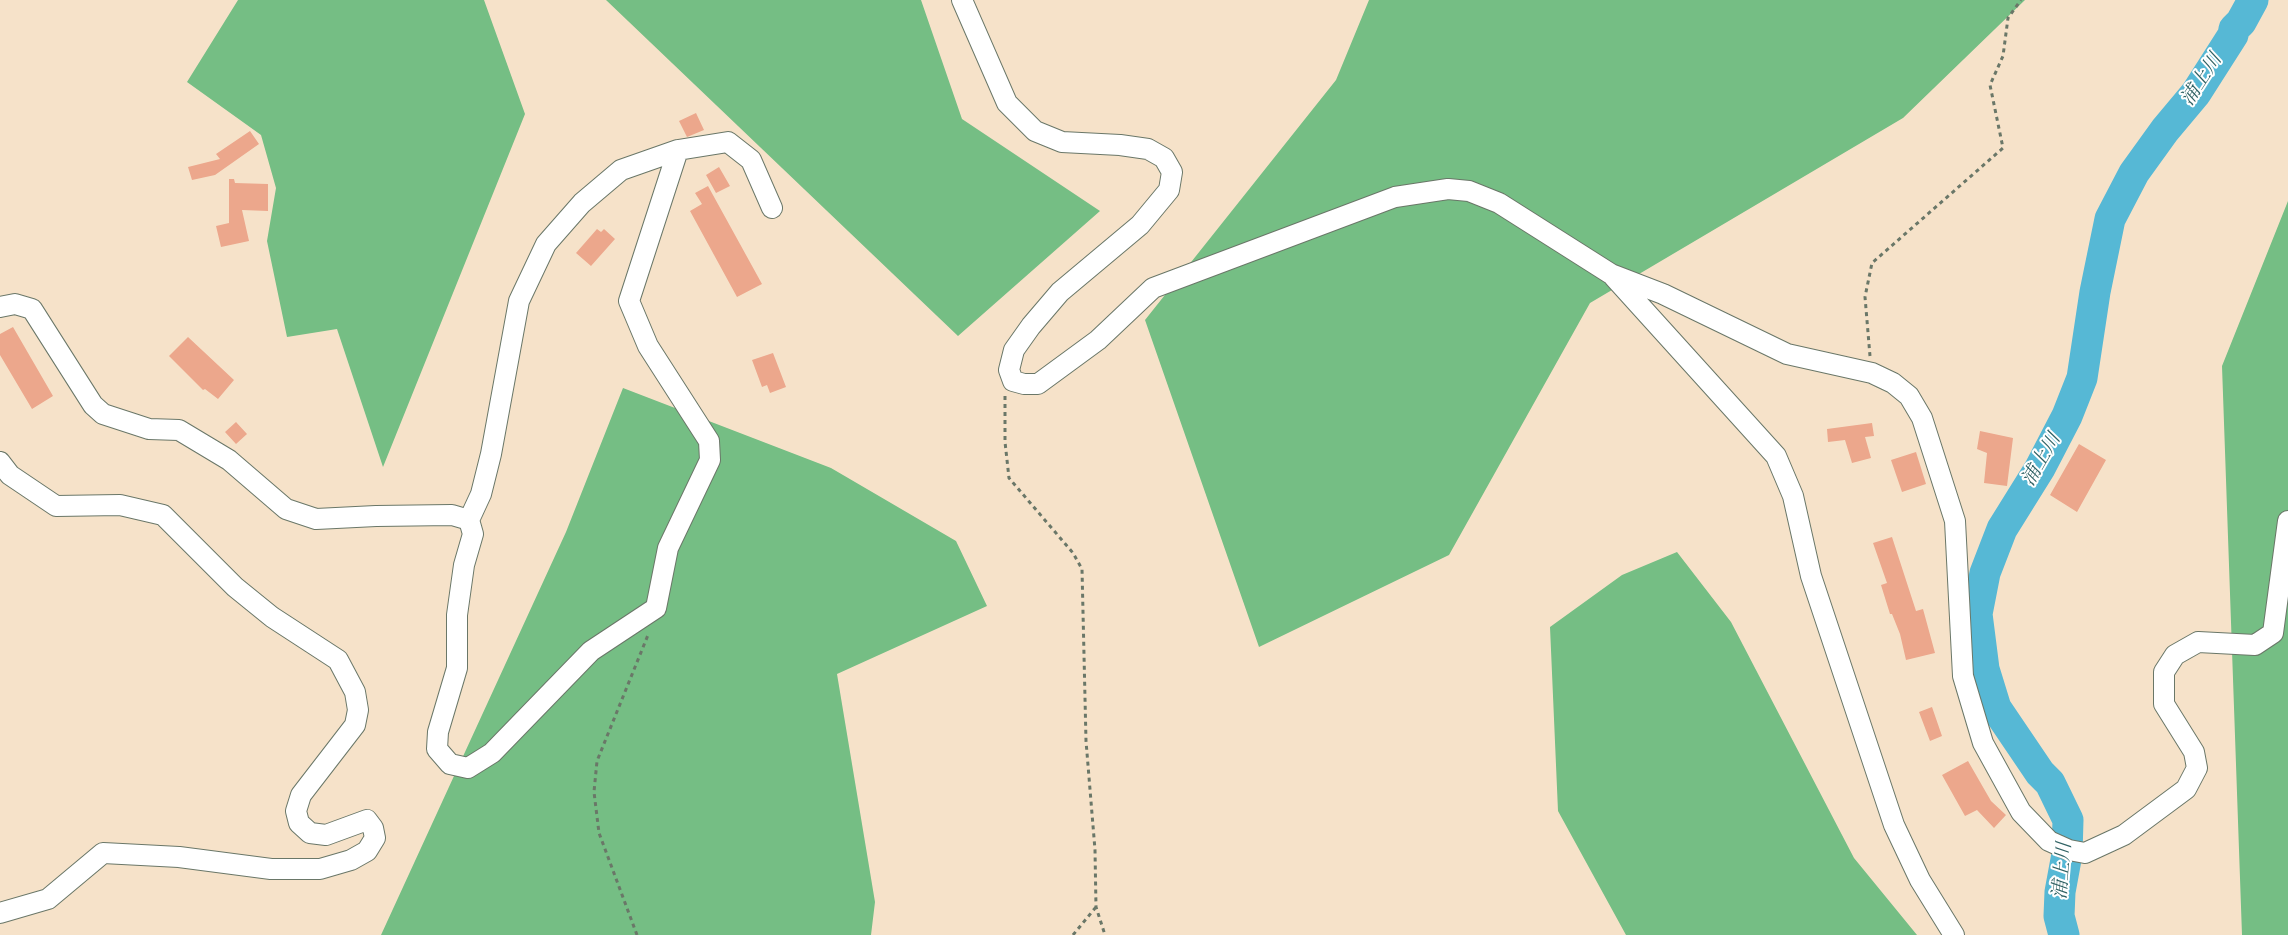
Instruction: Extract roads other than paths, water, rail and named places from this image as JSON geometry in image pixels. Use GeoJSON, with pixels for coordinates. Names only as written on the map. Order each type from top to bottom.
{"type":"FeatureCollection","features":[{"type":"Feature","properties":{"kind":"street"},"geometry":{"type":"LineString","coordinates":[[962,0],[1006,102],[1035,131],[1062,142],[1120,145],[1148,150],[1164,158],[1172,172],[1169,190],[1140,225],[1060,292],[1031,326],[1014,350],[1009,370],[1013,381],[1024,384],[1038,384],[1098,340],[1153,288],[1396,197],[1448,189],[1469,191],[1499,203],[1611,274],[1664,294],[1787,354],[1872,373],[1893,383],[1909,396],[1922,418],[1954,521],[1963,676],[1984,743],[2021,812],[2050,841],[2069,850],[2085,853],[2124,835],[2186,789],[2197,768],[2194,752],[2164,704],[2164,672],[2175,655],[2198,642],[2256,645],[2273,633],[2288,521]]}},
{"type":"Feature","properties":{"kind":"street"},"geometry":{"type":"LineString","coordinates":[[678,150],[629,301],[648,346],[709,441],[710,460],[668,548],[656,608],[591,651],[492,753],[468,768],[450,764],[437,750],[438,732],[457,668],[457,615],[464,565],[473,534],[469,520],[482,494],[519,301],[546,244],[582,203],[621,170],[678,150],[728,142],[751,160],[772,208]]}},
{"type":"Feature","properties":{"kind":"street"},"geometry":{"type":"LineString","coordinates":[[1611,274],[1776,456],[1793,496],[1811,576],[1894,824],[1920,880],[1954,935]]}},
{"type":"Feature","properties":{"kind":"street"},"geometry":{"type":"LineString","coordinates":[[0,307],[15,304],[32,309],[93,406],[104,414],[149,429],[179,430],[229,460],[286,509],[316,519],[452,515],[469,520]]}},
{"type":"Feature","properties":{"kind":"street"},"geometry":{"type":"LineString","coordinates":[[0,462],[10,475],[56,506],[120,505],[163,515],[235,587],[272,617],[338,660],[355,692],[358,710],[354,725],[300,795],[296,810],[299,823],[310,832],[326,836],[367,820],[374,828],[374,838],[367,851],[352,860],[320,869],[271,869],[179,857],[103,853],[48,899],[0,913]]}},
{"type":"Feature","properties":{"kind":"waterway","name":"浦上川"},"geometry":{"type":"LineString","coordinates":[[2064,935],[2059,916],[2060,892],[2067,854],[2068,820],[2050,783],[2040,773],[1996,708],[1984,669],[1977,614],[1985,573],[2002,529],[2040,468],[2067,416],[2082,378],[2095,292],[2110,219],[2134,173],[2165,130],[2196,93],[2253,0]]}}]}
